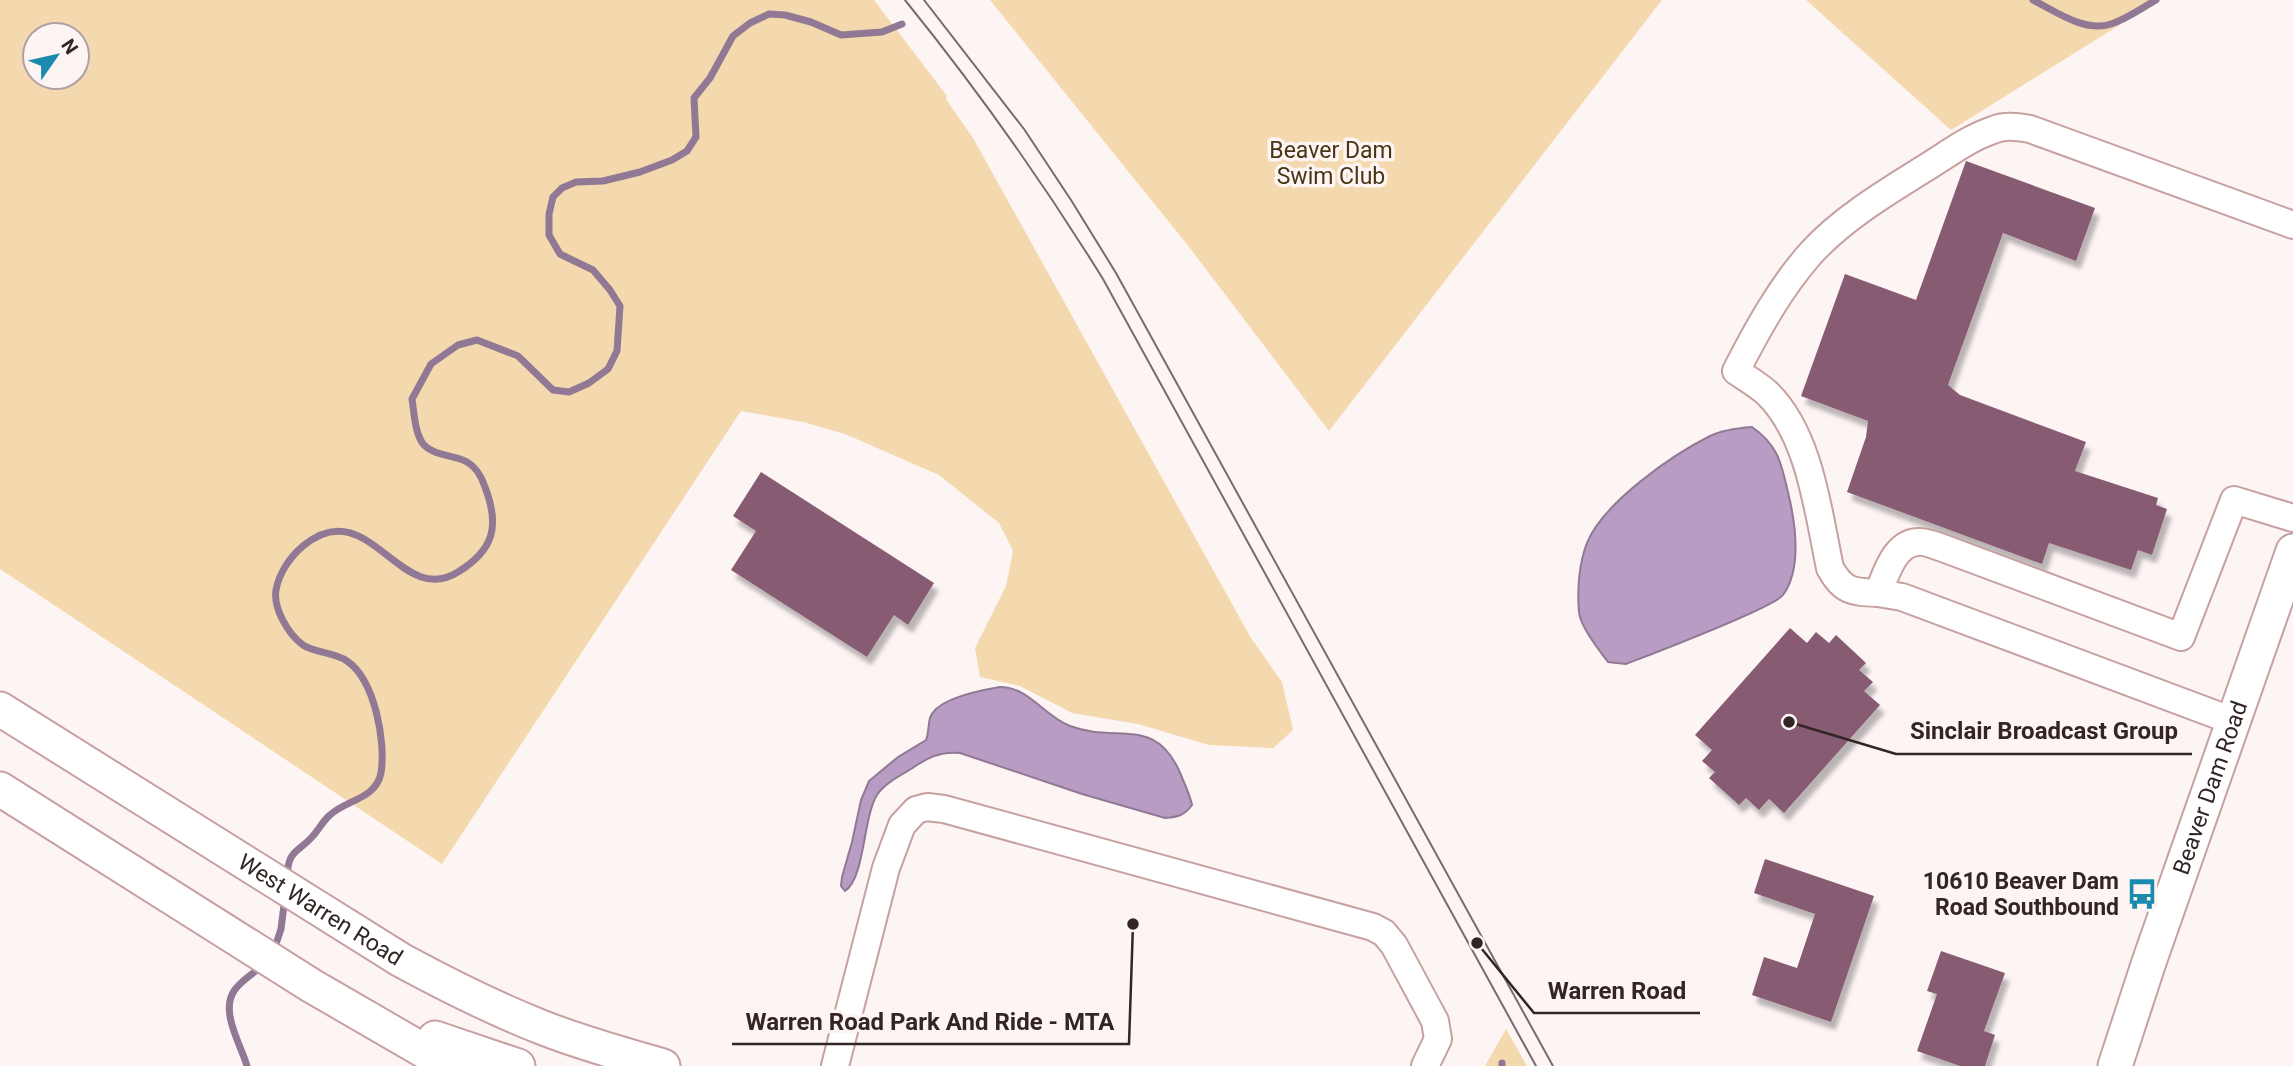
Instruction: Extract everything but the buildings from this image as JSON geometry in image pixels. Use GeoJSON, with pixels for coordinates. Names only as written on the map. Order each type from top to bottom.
{"type":"FeatureCollection","features":[{"type":"Feature","properties":{"kind":"main road","name":"Beaver Dam Road"},"geometry":{"type":"LineString","coordinates":[[2115,1066],[2293,551]]}},
{"type":"Feature","properties":{"kind":"main road","name":"West Warren Road"},"geometry":{"type":"LineString","coordinates":[[0,709],[401,960],[459,992],[542,1028],[663,1066]]}},
{"type":"Feature","properties":{"kind":"main road"},"geometry":{"type":"LineString","coordinates":[[0,789],[312,986],[426,1052],[458,1066]]}},
{"type":"Feature","properties":{"kind":"main road"},"geometry":{"type":"LineString","coordinates":[[360,1013],[518,1066]]}},
{"type":"Feature","properties":{"kind":"lane"},"geometry":{"type":"LineString","coordinates":[[2233,721],[1902,597],[1852,592],[1837,581],[1830,568],[1802,447],[1786,418],[1767,393],[1736,371],[1759,326],[1810,255],[1830,234],[1887,193],[1962,145],[1994,129],[2012,126],[2030,129],[2293,225]]}},
{"type":"Feature","properties":{"kind":"lane"},"geometry":{"type":"LineString","coordinates":[[1878,593],[1889,566],[1899,552],[1908,544],[1920,541],[2181,637],[2234,500],[2293,517]]}},
{"type":"Feature","properties":{"kind":"lane"},"geometry":{"type":"LineString","coordinates":[[835,1066],[890,857],[908,816],[927,807],[944,808],[1373,926],[1384,933],[1394,945],[1436,1021],[1438,1039],[1425,1066]]}},
{"type":"Feature","properties":{"kind":"green space"},"geometry":{"type":"Polygon","coordinates":[[[0,0],[874,0],[947,96],[946,99],[973,138],[1251,638],[1282,682],[1293,730],[1273,748],[1209,745],[1138,724],[1072,713],[1020,686],[980,677],[975,648],[1006,586],[1013,551],[999,523],[939,475],[845,434],[803,422],[741,411],[442,864],[0,569],[0,0]]]}},
{"type":"Feature","properties":{"kind":"green space","name":"Beaver Dam Swim Club"},"geometry":{"type":"Polygon","coordinates":[[[990,0],[1662,0],[1329,431],[1186,243],[990,0]]]}},
{"type":"Feature","properties":{"kind":"green space"},"geometry":{"type":"Polygon","coordinates":[[[1806,0],[2160,0],[1951,130],[1806,0]]]}},
{"type":"Feature","properties":{"kind":"green space"},"geometry":{"type":"Polygon","coordinates":[[[1506,1029],[1527,1066],[1485,1066],[1506,1029]]]}},
{"type":"Feature","properties":{"kind":"shaded area"},"geometry":{"type":"Polygon","coordinates":[[[1752,427],[1769,442],[1779,459],[1792,512],[1795,562],[1789,585],[1783,595],[1735,620],[1626,664],[1608,662],[1586,631],[1579,612],[1582,559],[1595,528],[1640,482],[1694,444],[1715,434],[1752,427]]]}},
{"type":"Feature","properties":{"kind":"shaded area"},"geometry":{"type":"Polygon","coordinates":[[[1000,687],[1020,692],[1070,726],[1087,731],[1134,734],[1160,744],[1171,756],[1181,775],[1192,805],[1180,815],[1165,818],[1082,794],[960,753],[940,754],[897,777],[877,795],[872,805],[856,874],[845,891],[841,886],[842,877],[861,800],[869,781],[898,757],[926,740],[930,718],[941,705],[960,696],[1000,687]]]}},
{"type":"Feature","properties":{"kind":"waterway"},"geometry":{"type":"LineString","coordinates":[[2033,0],[2070,20],[2091,26],[2111,24],[2156,0]]}},
{"type":"Feature","properties":{"kind":"waterway"},"geometry":{"type":"LineString","coordinates":[[287,878],[291,857],[328,817],[367,794],[378,782],[382,745],[376,712],[365,682],[357,670],[342,658],[303,645],[283,620],[276,597],[282,572],[303,546],[326,533],[347,532],[365,540],[418,576],[437,579],[458,572],[470,564],[480,555],[491,536],[493,525],[490,501],[478,473],[462,459],[429,449],[419,435],[412,399],[431,364],[458,345],[477,340],[518,356],[553,390],[569,392],[589,383],[608,369],[617,351],[620,306],[593,270],[560,254],[549,235],[549,214],[553,197],[562,188],[576,182],[603,181],[640,172],[687,151],[696,137],[694,98],[710,78],[733,36],[750,23],[769,14],[785,15],[811,22],[841,35],[882,32],[902,24]]}},
{"type":"Feature","properties":{"kind":"waterway"},"geometry":{"type":"LineString","coordinates":[[273,953],[281,929],[285,897]]}},
{"type":"Feature","properties":{"kind":"waterway"},"geometry":{"type":"LineString","coordinates":[[247,1066],[230,1018],[230,999],[240,984],[264,965]]}},
{"type":"Feature","properties":{"kind":"tram line"},"geometry":{"type":"LineString","coordinates":[[905,0],[1009,136],[1103,279],[1536,1066]]}},
{"type":"Feature","properties":{"kind":"tram line"},"geometry":{"type":"LineString","coordinates":[[924,0],[1024,129],[1116,273],[1553,1066]]}},
{"type":"Feature","properties":{"kind":"place","name":"Sinclair Broadcast Group"},"geometry":{"type":"Point","coordinates":[1789,722]}},
{"type":"Feature","properties":{"kind":"place","name":"10610 Beaver Dam Road Southbound"},"geometry":{"type":"Point","coordinates":[2142,894]}},
{"type":"Feature","properties":{"kind":"place","name":"Warren Road Park And Ride - MTA"},"geometry":{"type":"Point","coordinates":[1133,924]}},
{"type":"Feature","properties":{"kind":"place","name":"Warren Road"},"geometry":{"type":"Point","coordinates":[1477,943]}}]}
